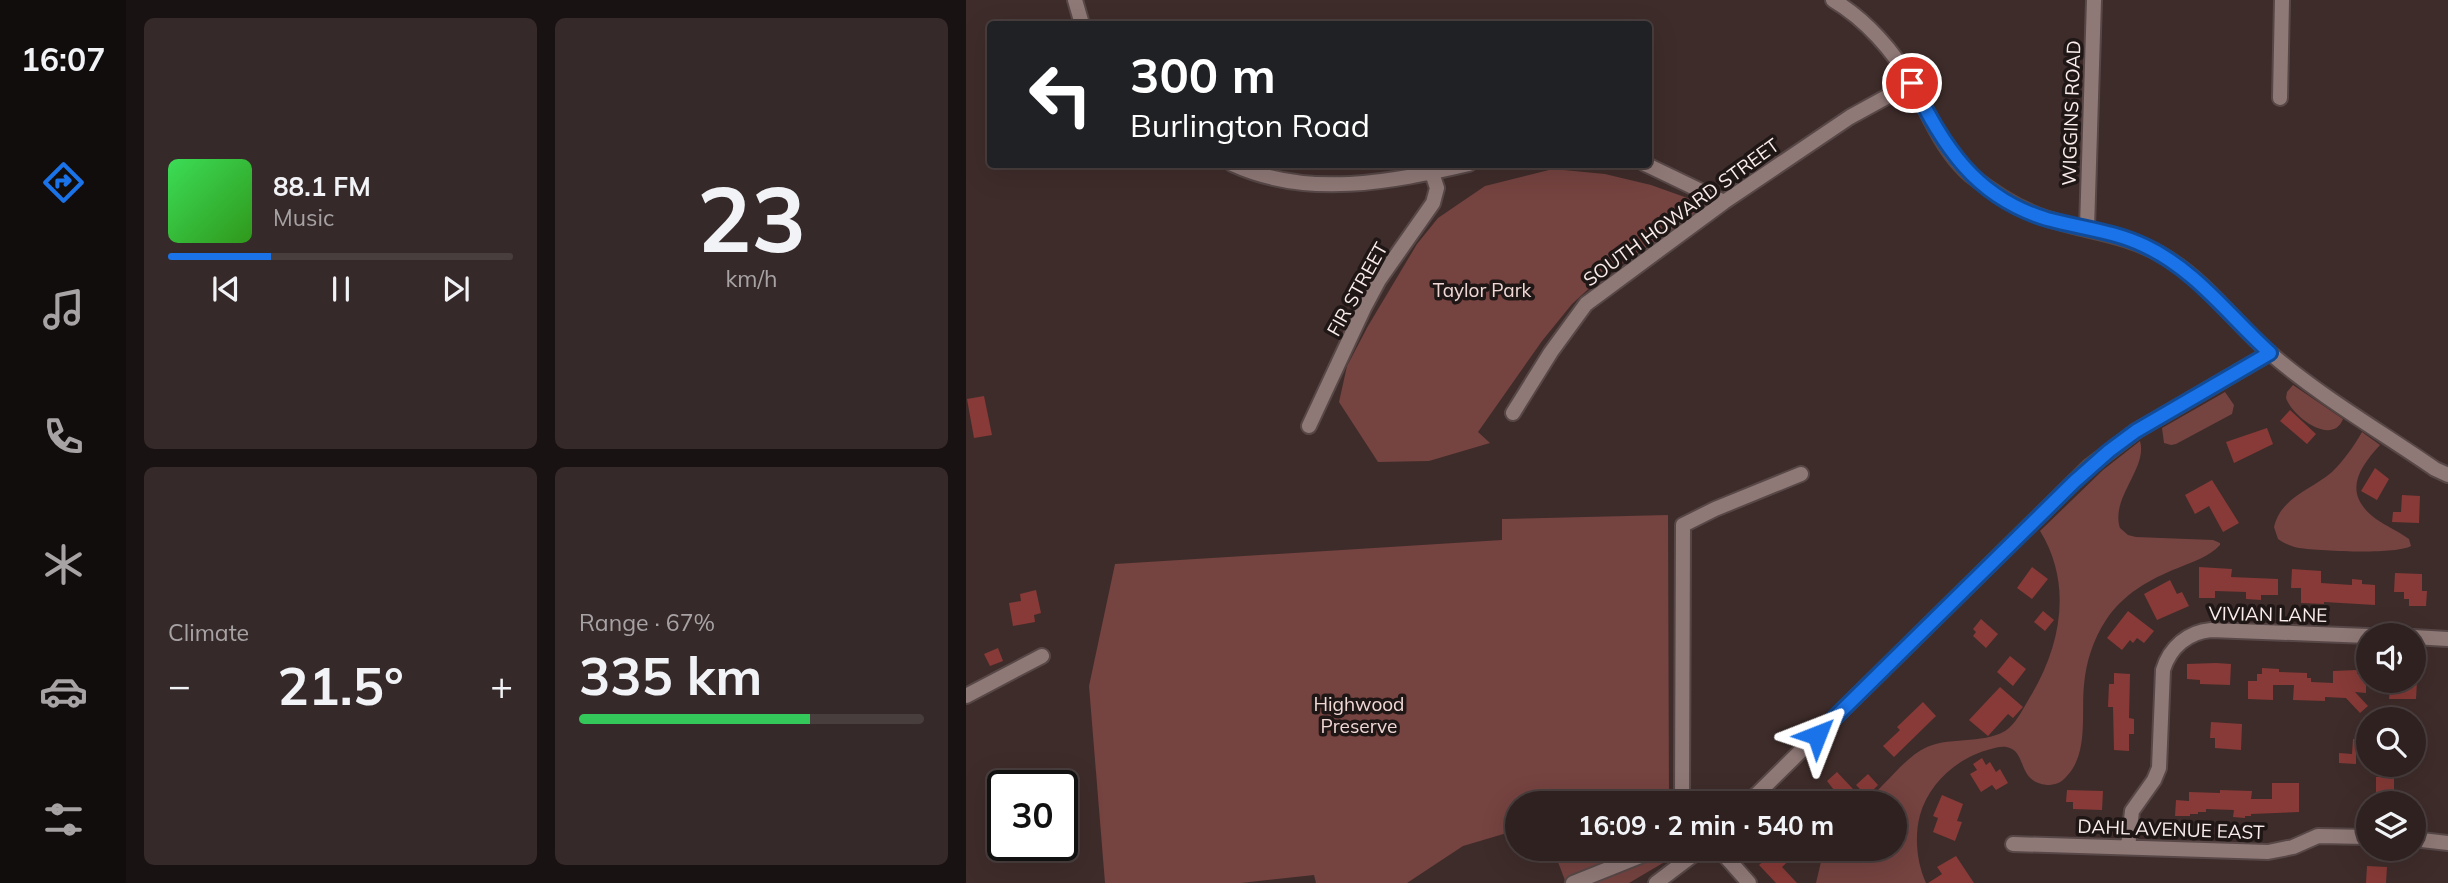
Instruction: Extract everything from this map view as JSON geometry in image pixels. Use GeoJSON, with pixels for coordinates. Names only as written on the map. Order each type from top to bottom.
{"type":"FeatureCollection","features":[{"type":"Feature","properties":{"kind":"street"},"geometry":{"type":"LineString","coordinates":[[1075,0],[1081,21]]}},
{"type":"Feature","properties":{"kind":"street","name":"WIGGINS ROAD"},"geometry":{"type":"LineString","coordinates":[[2087,228],[2094,0]]}},
{"type":"Feature","properties":{"kind":"street"},"geometry":{"type":"LineString","coordinates":[[2280,98],[2281,0]]}},
{"type":"Feature","properties":{"kind":"street"},"geometry":{"type":"LineString","coordinates":[[1838,1],[1895,57],[1947,147],[1969,173],[2015,206],[2046,218],[2124,237],[2166,257],[2205,287],[2270,353],[2435,469],[2448,475]]}},
{"type":"Feature","properties":{"kind":"street","name":"SOUTH HOWARD STREET"},"geometry":{"type":"LineString","coordinates":[[1513,414],[1551,352],[1586,304],[1724,202],[1850,117],[1912,83]]}},
{"type":"Feature","properties":{"kind":"street"},"geometry":{"type":"LineString","coordinates":[[1652,167],[1724,202]]}},
{"type":"Feature","properties":{"kind":"street"},"geometry":{"type":"LineString","coordinates":[[1245,168],[1289,181],[1335,186],[1380,182],[1453,168]]}},
{"type":"Feature","properties":{"kind":"street","name":"FIR STREET"},"geometry":{"type":"LineString","coordinates":[[1309,426],[1369,299],[1433,203],[1437,188],[1432,173]]}},
{"type":"Feature","properties":{"kind":"street"},"geometry":{"type":"LineString","coordinates":[[1760,791],[2089,467],[2136,431],[2270,353]]}},
{"type":"Feature","properties":{"kind":"street"},"geometry":{"type":"LineString","coordinates":[[1682,791],[1683,525],[1801,474]]}},
{"type":"Feature","properties":{"kind":"street","name":"VIVIAN LANE"},"geometry":{"type":"LineString","coordinates":[[2128,847],[2132,811],[2159,768],[2163,674],[2167,657],[2178,644],[2193,634],[2211,630],[2356,636]]}},
{"type":"Feature","properties":{"kind":"street"},"geometry":{"type":"LineString","coordinates":[[2426,638],[2448,639]]}},
{"type":"Feature","properties":{"kind":"street"},"geometry":{"type":"LineString","coordinates":[[966,696],[1042,656]]}},
{"type":"Feature","properties":{"kind":"street","name":"DAHL AVENUE EAST"},"geometry":{"type":"LineString","coordinates":[[2012,844],[2268,852],[2293,847],[2318,836],[2356,837]]}},
{"type":"Feature","properties":{"kind":"street"},"geometry":{"type":"LineString","coordinates":[[2426,840],[2448,843]]}},
{"type":"Feature","properties":{"kind":"street"},"geometry":{"type":"LineString","coordinates":[[1573,883],[1628,861]]}},
{"type":"Feature","properties":{"kind":"street"},"geometry":{"type":"LineString","coordinates":[[1656,883],[1677,861]]}},
{"type":"Feature","properties":{"kind":"street"},"geometry":{"type":"LineString","coordinates":[[1730,861],[1749,883]]}},
{"type":"Feature","properties":{"kind":"green space","name":"Taylor Park"},"geometry":{"type":"Polygon","coordinates":[[[1553,169],[1605,174],[1651,185],[1707,205],[1596,282],[1572,304],[1542,341],[1478,432],[1490,443],[1429,461],[1378,462],[1339,402],[1347,366],[1368,326],[1417,244],[1438,218],[1485,186],[1553,169]]]}},
{"type":"Feature","properties":{"kind":"green space"},"geometry":{"type":"Polygon","coordinates":[[[2293,385],[2343,419],[2338,427],[2330,430],[2313,426],[2296,413],[2286,398],[2293,385]]]}},
{"type":"Feature","properties":{"kind":"green space"},"geometry":{"type":"Polygon","coordinates":[[[2225,392],[2234,405],[2232,414],[2176,444],[2164,443],[2162,428],[2225,392]]]}},
{"type":"Feature","properties":{"kind":"green space"},"geometry":{"type":"Polygon","coordinates":[[[2362,432],[2380,445],[2360,472],[2357,482],[2359,500],[2376,519],[2409,539],[2411,546],[2390,551],[2323,550],[2299,548],[2278,539],[2274,527],[2283,508],[2332,472],[2362,432]]]}},
{"type":"Feature","properties":{"kind":"green space"},"geometry":{"type":"Polygon","coordinates":[[[2140,441],[2139,462],[2120,506],[2120,528],[2128,535],[2136,537],[2213,540],[2220,545],[2206,556],[2138,588],[2120,602],[2106,620],[2094,643],[2086,668],[2081,745],[2073,768],[2062,781],[2047,785],[2032,779],[2016,753],[2007,747],[1993,748],[1967,758],[1938,782],[1924,803],[1920,815],[1917,841],[1926,883],[1816,883],[1821,861],[1907,861],[1907,791],[1877,791],[1910,758],[1927,747],[1991,737],[2009,728],[2015,721],[2041,677],[2049,657],[2059,615],[2057,572],[2040,531],[2103,470],[2140,441]]]}},
{"type":"Feature","properties":{"kind":"green space","name":"Highwood Preserve"},"geometry":{"type":"Polygon","coordinates":[[[1668,515],[1669,791],[1505,791],[1505,834],[1463,846],[1407,883],[1316,883],[1314,875],[1241,883],[1105,883],[1089,686],[1115,564],[1502,540],[1502,519],[1668,515]]]}},
{"type":"Feature","properties":{"kind":"green space"},"geometry":{"type":"Polygon","coordinates":[[[1558,861],[1666,861],[1629,883],[1566,883],[1558,861]]]}},
{"type":"Feature","properties":{"kind":"building"},"geometry":{"type":"Polygon","coordinates":[[[984,396],[992,435],[974,438],[967,399],[984,396]]]}},
{"type":"Feature","properties":{"kind":"building"},"geometry":{"type":"Polygon","coordinates":[[[2290,410],[2316,434],[2307,444],[2280,421],[2290,410]]]}},
{"type":"Feature","properties":{"kind":"building"},"geometry":{"type":"Polygon","coordinates":[[[2267,428],[2273,444],[2234,463],[2226,442],[2267,428]]]}},
{"type":"Feature","properties":{"kind":"building"},"geometry":{"type":"Polygon","coordinates":[[[2375,468],[2389,479],[2377,500],[2361,491],[2375,468]]]}},
{"type":"Feature","properties":{"kind":"building"},"geometry":{"type":"Polygon","coordinates":[[[2212,480],[2239,523],[2223,532],[2209,506],[2195,514],[2185,495],[2212,480]]]}},
{"type":"Feature","properties":{"kind":"building"},"geometry":{"type":"Polygon","coordinates":[[[2402,495],[2420,496],[2419,523],[2392,522],[2393,512],[2401,512],[2402,495]]]}},
{"type":"Feature","properties":{"kind":"building"},"geometry":{"type":"Polygon","coordinates":[[[2032,567],[2048,579],[2032,599],[2017,588],[2032,567]]]}},
{"type":"Feature","properties":{"kind":"building"},"geometry":{"type":"Polygon","coordinates":[[[2199,567],[2232,569],[2231,577],[2278,579],[2278,595],[2261,595],[2261,600],[2246,599],[2246,592],[2215,591],[2215,598],[2199,598],[2199,567]]]}},
{"type":"Feature","properties":{"kind":"building"},"geometry":{"type":"Polygon","coordinates":[[[2292,569],[2321,571],[2321,583],[2352,585],[2352,579],[2362,580],[2362,584],[2375,585],[2375,605],[2301,603],[2301,588],[2291,588],[2292,569]]]}},
{"type":"Feature","properties":{"kind":"building"},"geometry":{"type":"Polygon","coordinates":[[[2395,573],[2422,574],[2422,591],[2427,591],[2426,606],[2409,606],[2409,599],[2404,599],[2404,592],[2394,592],[2395,573]]]}},
{"type":"Feature","properties":{"kind":"building"},"geometry":{"type":"Polygon","coordinates":[[[2170,580],[2177,594],[2182,592],[2189,606],[2157,620],[2144,594],[2170,580]]]}},
{"type":"Feature","properties":{"kind":"building"},"geometry":{"type":"Polygon","coordinates":[[[1036,590],[1041,613],[1034,615],[1035,622],[1013,626],[1009,603],[1021,601],[1020,594],[1036,590]]]}},
{"type":"Feature","properties":{"kind":"building"},"geometry":{"type":"Polygon","coordinates":[[[2043,611],[2054,620],[2045,631],[2034,622],[2043,611]]]}},
{"type":"Feature","properties":{"kind":"building"},"geometry":{"type":"Polygon","coordinates":[[[2128,611],[2154,631],[2144,643],[2137,638],[2133,643],[2130,640],[2122,650],[2107,638],[2128,611]]]}},
{"type":"Feature","properties":{"kind":"building"},"geometry":{"type":"Polygon","coordinates":[[[1981,619],[1998,634],[1986,648],[1973,636],[1976,632],[1973,629],[1981,619]]]}},
{"type":"Feature","properties":{"kind":"building"},"geometry":{"type":"Polygon","coordinates":[[[998,648],[1003,661],[990,666],[984,654],[998,648]]]}},
{"type":"Feature","properties":{"kind":"building"},"geometry":{"type":"Polygon","coordinates":[[[2010,656],[2026,669],[2013,686],[1997,672],[2010,656]]]}},
{"type":"Feature","properties":{"kind":"building"},"geometry":{"type":"Polygon","coordinates":[[[2187,664],[2231,664],[2230,685],[2200,684],[2200,680],[2187,679],[2187,664]]]}},
{"type":"Feature","properties":{"kind":"building"},"geometry":{"type":"Polygon","coordinates":[[[2262,668],[2279,669],[2279,672],[2307,673],[2311,682],[2333,683],[2333,671],[2356,670],[2355,692],[2368,706],[2356,709],[2346,698],[2325,697],[2325,701],[2293,700],[2294,685],[2273,685],[2273,700],[2248,699],[2248,681],[2257,681],[2257,674],[2262,674],[2262,668]]]}},
{"type":"Feature","properties":{"kind":"building"},"geometry":{"type":"Polygon","coordinates":[[[2114,673],[2130,674],[2129,718],[2134,719],[2134,734],[2129,734],[2129,751],[2114,750],[2113,707],[2108,707],[2109,684],[2114,684],[2114,673]]]}},
{"type":"Feature","properties":{"kind":"building"},"geometry":{"type":"Polygon","coordinates":[[[2000,687],[2023,707],[2013,718],[2008,714],[1988,736],[1969,720],[2000,687]]]}},
{"type":"Feature","properties":{"kind":"building"},"geometry":{"type":"Polygon","coordinates":[[[2390,693],[2416,693],[2416,699],[2389,699],[2390,693]]]}},
{"type":"Feature","properties":{"kind":"building"},"geometry":{"type":"Polygon","coordinates":[[[1923,702],[1936,716],[1894,757],[1883,746],[1900,730],[1897,727],[1923,702]]]}},
{"type":"Feature","properties":{"kind":"building"},"geometry":{"type":"Polygon","coordinates":[[[2211,722],[2242,724],[2241,750],[2215,748],[2215,738],[2210,738],[2211,722]]]}},
{"type":"Feature","properties":{"kind":"building"},"geometry":{"type":"Polygon","coordinates":[[[2353,739],[2356,739],[2356,764],[2339,763],[2339,753],[2352,754],[2353,739]]]}},
{"type":"Feature","properties":{"kind":"building"},"geometry":{"type":"Polygon","coordinates":[[[1982,758],[1986,765],[1990,762],[1996,772],[2000,769],[2008,783],[1996,790],[1992,785],[1981,792],[1970,774],[1977,770],[1973,764],[1982,758]]]}},
{"type":"Feature","properties":{"kind":"building"},"geometry":{"type":"Polygon","coordinates":[[[1837,772],[1853,789],[1835,791],[1827,781],[1837,772]]]}},
{"type":"Feature","properties":{"kind":"building"},"geometry":{"type":"Polygon","coordinates":[[[1868,774],[1878,785],[1872,791],[1862,791],[1856,785],[1868,774]]]}},
{"type":"Feature","properties":{"kind":"building"},"geometry":{"type":"Polygon","coordinates":[[[2376,777],[2394,777],[2394,791],[2376,791],[2376,777]]]}},
{"type":"Feature","properties":{"kind":"building"},"geometry":{"type":"Polygon","coordinates":[[[2272,783],[2299,783],[2299,812],[2251,814],[2245,818],[2233,817],[2234,810],[2206,809],[2206,812],[2190,816],[2175,816],[2176,800],[2189,801],[2189,792],[2252,791],[2251,799],[2272,799],[2272,783]]]}},
{"type":"Feature","properties":{"kind":"building"},"geometry":{"type":"Polygon","coordinates":[[[2067,790],[2103,791],[2102,810],[2073,809],[2073,802],[2066,802],[2067,790]]]}},
{"type":"Feature","properties":{"kind":"building"},"geometry":{"type":"Polygon","coordinates":[[[1942,795],[1963,804],[1957,821],[1962,822],[1955,841],[1933,832],[1938,818],[1933,816],[1942,795]]]}},
{"type":"Feature","properties":{"kind":"building"},"geometry":{"type":"Polygon","coordinates":[[[1956,856],[1974,883],[1928,883],[1942,874],[1937,867],[1956,856]]]}},
{"type":"Feature","properties":{"kind":"building"},"geometry":{"type":"Polygon","coordinates":[[[1764,861],[1788,861],[1782,867],[1797,883],[1776,883],[1759,865],[1764,861]]]}},
{"type":"Feature","properties":{"kind":"building"},"geometry":{"type":"Polygon","coordinates":[[[2367,866],[2387,867],[2386,883],[2366,883],[2367,866]]]}},
{"type":"Feature","properties":{"kind":"route"},"geometry":{"type":"LineString","coordinates":[[1817,735],[2089,467],[2136,431],[2270,353],[2205,287],[2166,257],[2124,237],[2046,218],[2015,206],[1990,190],[1969,173],[1947,147],[1912,83]]}}]}
